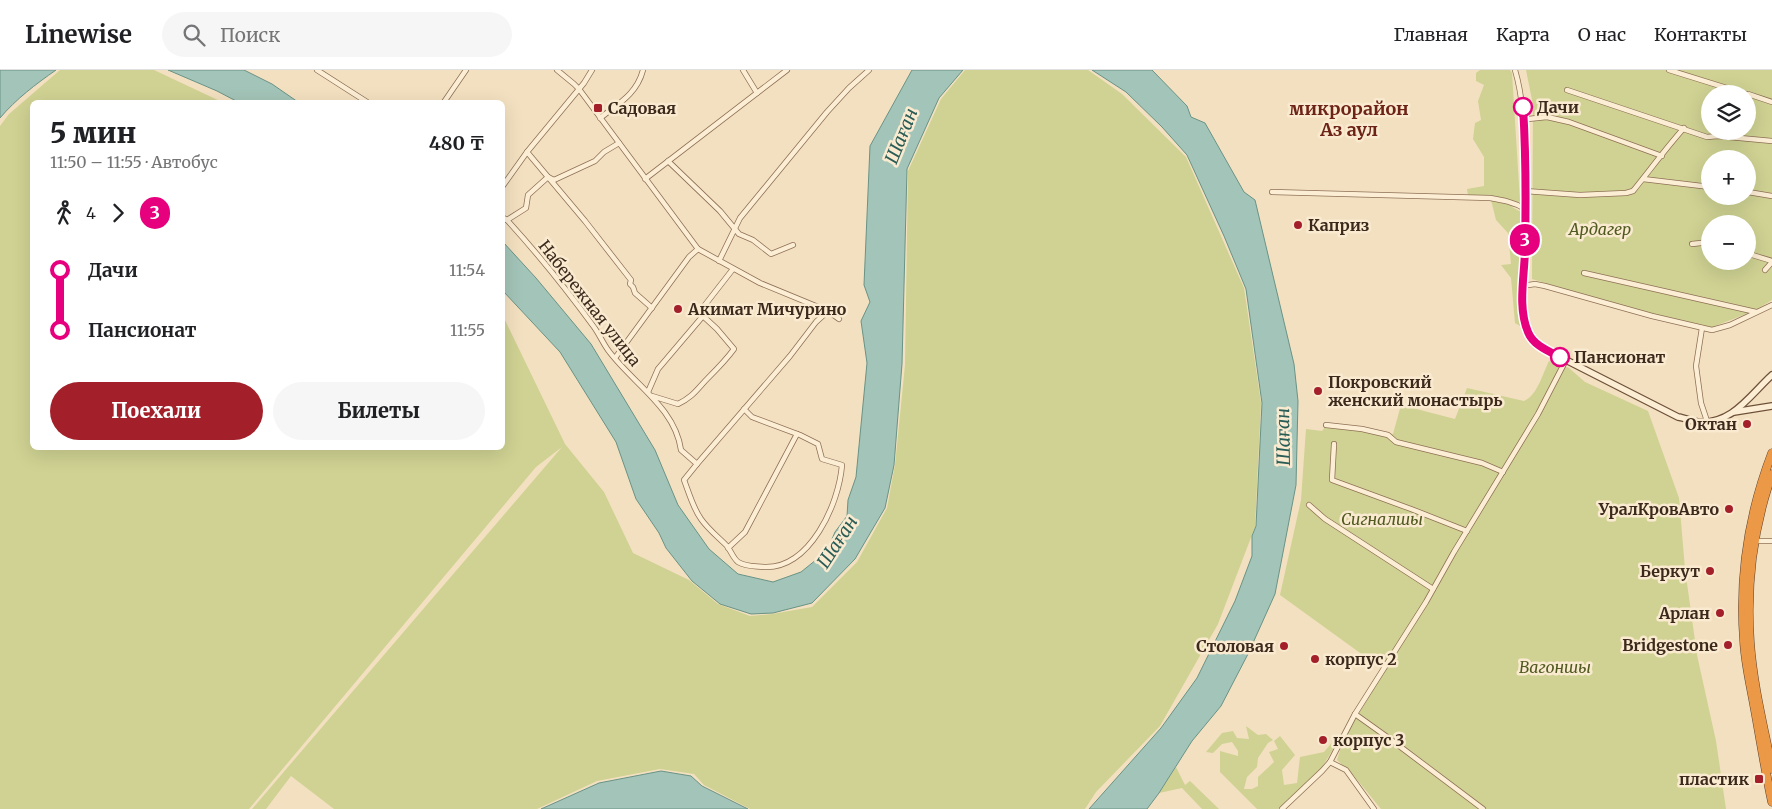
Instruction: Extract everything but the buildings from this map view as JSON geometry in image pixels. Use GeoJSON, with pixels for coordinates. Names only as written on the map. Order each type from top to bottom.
{"type":"FeatureCollection","features":[{"type":"Feature","properties":{"kind":"highway"},"geometry":{"type":"LineString","coordinates":[[1772,453],[1763,477],[1752,522],[1744,577],[1743,604],[1746,662],[1772,802]]}},
{"type":"Feature","properties":{"kind":"highway"},"geometry":{"type":"LineString","coordinates":[[1772,474],[1764,496],[1754,541],[1749,605],[1750,643],[1768,732],[1772,769]]}},
{"type":"Feature","properties":{"kind":"street"},"geometry":{"type":"LineString","coordinates":[[318,70],[364,100]]}},
{"type":"Feature","properties":{"kind":"street"},"geometry":{"type":"LineString","coordinates":[[324,73],[330,70]]}},
{"type":"Feature","properties":{"kind":"street"},"geometry":{"type":"LineString","coordinates":[[445,100],[466,70]]}},
{"type":"Feature","properties":{"kind":"street"},"geometry":{"type":"LineString","coordinates":[[557,70],[579,89],[698,249],[733,269],[828,311],[839,319]]}},
{"type":"Feature","properties":{"kind":"street"},"geometry":{"type":"LineString","coordinates":[[505,183],[592,70]]}},
{"type":"Feature","properties":{"kind":"street"},"geometry":{"type":"LineString","coordinates":[[600,118],[630,95],[643,70]]}},
{"type":"Feature","properties":{"kind":"street"},"geometry":{"type":"LineString","coordinates":[[743,70],[757,94]]}},
{"type":"Feature","properties":{"kind":"street"},"geometry":{"type":"LineString","coordinates":[[645,179],[787,70]]}},
{"type":"Feature","properties":{"kind":"street"},"geometry":{"type":"LineString","coordinates":[[719,261],[740,218],[800,142],[849,88],[869,70]]}},
{"type":"Feature","properties":{"kind":"street"},"geometry":{"type":"LineString","coordinates":[[1515,70],[1520,84],[1524,122],[1526,191],[1523,286],[1524,320],[1531,337],[1537,344],[1566,360],[1678,417],[1698,422],[1719,419],[1734,412],[1772,406]]}},
{"type":"Feature","properties":{"kind":"street"},"geometry":{"type":"LineString","coordinates":[[1669,70],[1718,85]]}},
{"type":"Feature","properties":{"kind":"street"},"geometry":{"type":"LineString","coordinates":[[1567,90],[1707,137],[1718,136],[1772,141]]}},
{"type":"Feature","properties":{"kind":"street"},"geometry":{"type":"LineString","coordinates":[[1756,97],[1772,102]]}},
{"type":"Feature","properties":{"kind":"street"},"geometry":{"type":"LineString","coordinates":[[1524,122],[1528,119],[1547,117],[1568,122],[1662,156]]}},
{"type":"Feature","properties":{"kind":"street"},"geometry":{"type":"LineString","coordinates":[[1526,191],[1580,194],[1626,193],[1633,191],[1662,156],[1668,145],[1684,128]]}},
{"type":"Feature","properties":{"kind":"street"},"geometry":{"type":"LineString","coordinates":[[548,177],[554,180],[571,171],[582,168],[595,161],[604,152],[618,143]]}},
{"type":"Feature","properties":{"kind":"street"},"geometry":{"type":"LineString","coordinates":[[527,152],[585,221],[631,280],[630,284],[635,293],[652,308]]}},
{"type":"Feature","properties":{"kind":"street"},"geometry":{"type":"LineString","coordinates":[[668,160],[740,234],[771,254],[793,244]]}},
{"type":"Feature","properties":{"kind":"street"},"geometry":{"type":"LineString","coordinates":[[505,218],[526,208],[528,195],[548,177]]}},
{"type":"Feature","properties":{"kind":"street"},"geometry":{"type":"LineString","coordinates":[[1643,179],[1701,186]]}},
{"type":"Feature","properties":{"kind":"street"},"geometry":{"type":"LineString","coordinates":[[1272,192],[1490,198],[1512,203],[1525,209]]}},
{"type":"Feature","properties":{"kind":"street"},"geometry":{"type":"LineString","coordinates":[[1756,193],[1772,196]]}},
{"type":"Feature","properties":{"kind":"street","name":"Набережная улица"},"geometry":{"type":"LineString","coordinates":[[505,218],[541,258],[596,329],[625,371],[649,394],[674,428],[680,441],[681,450],[697,464]]}},
{"type":"Feature","properties":{"kind":"street"},"geometry":{"type":"LineString","coordinates":[[1692,244],[1701,243]]}},
{"type":"Feature","properties":{"kind":"street"},"geometry":{"type":"LineString","coordinates":[[615,358],[689,256],[698,249]]}},
{"type":"Feature","properties":{"kind":"street"},"geometry":{"type":"LineString","coordinates":[[1756,256],[1772,261],[1765,270]]}},
{"type":"Feature","properties":{"kind":"street"},"geometry":{"type":"LineString","coordinates":[[703,316],[658,369],[649,394],[678,404],[691,398],[734,349],[703,316],[701,310],[733,269]]}},
{"type":"Feature","properties":{"kind":"street"},"geometry":{"type":"LineString","coordinates":[[1584,273],[1756,312]]}},
{"type":"Feature","properties":{"kind":"street"},"geometry":{"type":"LineString","coordinates":[[1523,286],[1535,284],[1544,286],[1652,316],[1712,330],[1772,305]]}},
{"type":"Feature","properties":{"kind":"street"},"geometry":{"type":"LineString","coordinates":[[744,409],[752,417],[818,444],[822,459],[842,465],[841,482],[820,529],[804,551],[782,565],[753,567],[737,561],[700,517],[684,480],[744,409],[790,356],[816,322],[828,311]]}},
{"type":"Feature","properties":{"kind":"street"},"geometry":{"type":"LineString","coordinates":[[1702,328],[1696,366],[1701,403],[1707,420]]}},
{"type":"Feature","properties":{"kind":"street"},"geometry":{"type":"LineString","coordinates":[[1282,809],[1330,762],[1355,714],[1538,414],[1566,360]]}},
{"type":"Feature","properties":{"kind":"street"},"geometry":{"type":"LineString","coordinates":[[1734,412],[1772,375]]}},
{"type":"Feature","properties":{"kind":"street"},"geometry":{"type":"LineString","coordinates":[[1326,425],[1362,429],[1388,435],[1396,442],[1482,463],[1503,472]]}},
{"type":"Feature","properties":{"kind":"street"},"geometry":{"type":"LineString","coordinates":[[728,548],[746,532],[797,434]]}},
{"type":"Feature","properties":{"kind":"street"},"geometry":{"type":"LineString","coordinates":[[1334,444],[1332,480],[1411,508],[1467,532]]}},
{"type":"Feature","properties":{"kind":"street"},"geometry":{"type":"LineString","coordinates":[[1309,504],[1325,519],[1433,589]]}},
{"type":"Feature","properties":{"kind":"street"},"geometry":{"type":"LineString","coordinates":[[1754,541],[1772,542]]}},
{"type":"Feature","properties":{"kind":"street"},"geometry":{"type":"LineString","coordinates":[[1355,714],[1483,809]]}},
{"type":"Feature","properties":{"kind":"street"},"geometry":{"type":"LineString","coordinates":[[1330,762],[1346,770],[1374,809]]}},
{"type":"Feature","properties":{"kind":"green space"},"geometry":{"type":"Polygon","coordinates":[[[60,70],[154,70],[218,100],[30,100],[30,450],[505,450],[505,320],[565,444],[604,492],[633,553],[689,580],[718,604],[750,616],[812,607],[857,562],[887,508],[895,465],[905,365],[908,171],[941,99],[965,70],[1088,70],[1122,94],[1186,157],[1244,288],[1261,403],[1255,527],[1218,624],[1160,726],[1096,792],[1085,809],[750,809],[704,785],[694,774],[660,769],[597,781],[537,809],[334,809],[291,776],[266,809],[252,809],[562,447],[536,467],[249,809],[0,809],[0,126],[9,114],[60,70]]]}},
{"type":"Feature","properties":{"kind":"green space"},"geometry":{"type":"Polygon","coordinates":[[[1480,70],[1510,70],[1512,73],[1520,201],[1512,207],[1521,212],[1520,326],[1515,323],[1511,278],[1501,265],[1511,264],[1508,233],[1496,220],[1490,196],[1468,196],[1467,189],[1484,186],[1484,157],[1473,139],[1475,123],[1481,120],[1478,101],[1484,85],[1476,81],[1476,73],[1480,70]]]}},
{"type":"Feature","properties":{"kind":"green space","name":"Ардагер"},"geometry":{"type":"Polygon","coordinates":[[[1526,70],[1772,70],[1772,300],[1754,311],[1702,331],[1532,279],[1533,105],[1526,70]]]}},
{"type":"Feature","properties":{"kind":"green space","name":"Вагоншы"},"geometry":{"type":"Polygon","coordinates":[[[1549,361],[1569,368],[1585,382],[1648,411],[1679,498],[1685,569],[1697,655],[1716,741],[1726,809],[1381,809],[1354,776],[1337,760],[1344,738],[1385,671],[1280,595],[1301,500],[1306,429],[1322,431],[1328,423],[1362,427],[1393,434],[1401,405],[1455,419],[1467,388],[1524,401],[1533,394],[1549,361]]]}},
{"type":"Feature","properties":{"kind":"green space"},"geometry":{"type":"Polygon","coordinates":[[[1246,726],[1258,735],[1266,734],[1273,740],[1268,743],[1258,758],[1257,767],[1247,777],[1244,789],[1252,789],[1258,786],[1258,777],[1274,762],[1269,752],[1278,749],[1274,741],[1280,736],[1295,755],[1282,770],[1284,785],[1297,783],[1300,757],[1324,752],[1335,739],[1339,739],[1320,771],[1278,809],[1257,809],[1220,772],[1220,751],[1238,756],[1238,751],[1232,742],[1222,744],[1213,753],[1206,752],[1222,733],[1233,731],[1237,738],[1249,739],[1246,726]]]}},
{"type":"Feature","properties":{"kind":"green space"},"geometry":{"type":"Polygon","coordinates":[[[1176,767],[1185,785],[1190,781],[1219,809],[1202,809],[1182,788],[1159,793],[1176,767]]]}},
{"type":"Feature","properties":{"kind":"water"},"geometry":{"type":"Polygon","coordinates":[[[0,70],[56,70],[26,92],[0,118],[0,70]]]}},
{"type":"Feature","properties":{"kind":"water"},"geometry":{"type":"Polygon","coordinates":[[[168,70],[244,70],[272,84],[295,100],[234,100],[168,70]]]}},
{"type":"Feature","properties":{"kind":"water","name":"Шаған"},"geometry":{"type":"Polygon","coordinates":[[[912,70],[963,70],[939,98],[907,169],[902,364],[894,465],[885,508],[855,559],[812,603],[773,613],[751,614],[720,604],[692,581],[666,548],[659,533],[636,499],[616,442],[560,352],[505,293],[505,244],[591,344],[655,450],[678,505],[709,549],[738,574],[773,582],[801,572],[827,551],[835,532],[847,516],[848,500],[856,477],[867,363],[861,321],[870,302],[864,285],[870,146],[912,70]]]}},
{"type":"Feature","properties":{"kind":"water","name":"Шаған"},"geometry":{"type":"Polygon","coordinates":[[[1092,70],[1152,70],[1187,106],[1191,117],[1205,123],[1244,192],[1255,200],[1294,364],[1298,401],[1296,485],[1275,594],[1248,654],[1221,706],[1192,741],[1147,809],[1089,809],[1161,728],[1197,678],[1235,601],[1252,556],[1252,536],[1256,526],[1262,403],[1246,289],[1187,155],[1162,127],[1126,92],[1092,70]]]}},
{"type":"Feature","properties":{"kind":"water"},"geometry":{"type":"Polygon","coordinates":[[[661,771],[691,776],[702,786],[748,809],[541,809],[599,783],[661,771]]]}},
{"type":"Feature","properties":{"kind":"bus line","name":"3"},"geometry":{"type":"LineString","coordinates":[[1523,107],[1526,191],[1523,286],[1524,320],[1528,332],[1537,344],[1560,357]]}},
{"type":"Feature","properties":{"kind":"place","name":"Дачи"},"geometry":{"type":"Point","coordinates":[1523,107]}},
{"type":"Feature","properties":{"kind":"place","name":"Садовая"},"geometry":{"type":"Point","coordinates":[598,108]}},
{"type":"Feature","properties":{"kind":"place","name":"Каприз"},"geometry":{"type":"Point","coordinates":[1298,225]}},
{"type":"Feature","properties":{"kind":"place","name":"Акимат Мичурино"},"geometry":{"type":"Point","coordinates":[678,309]}},
{"type":"Feature","properties":{"kind":"place","name":"Пансионат"},"geometry":{"type":"Point","coordinates":[1560,357]}},
{"type":"Feature","properties":{"kind":"place","name":"Покровский женский монастырь"},"geometry":{"type":"Point","coordinates":[1318,391]}},
{"type":"Feature","properties":{"kind":"place","name":"Октан"},"geometry":{"type":"Point","coordinates":[1747,424]}},
{"type":"Feature","properties":{"kind":"place","name":"УралКровАвто"},"geometry":{"type":"Point","coordinates":[1729,509]}},
{"type":"Feature","properties":{"kind":"place","name":"Беркут"},"geometry":{"type":"Point","coordinates":[1710,571]}},
{"type":"Feature","properties":{"kind":"place","name":"Арлан"},"geometry":{"type":"Point","coordinates":[1720,613]}},
{"type":"Feature","properties":{"kind":"place","name":"Bridgestone"},"geometry":{"type":"Point","coordinates":[1728,645]}},
{"type":"Feature","properties":{"kind":"place","name":"Столовая"},"geometry":{"type":"Point","coordinates":[1284,646]}},
{"type":"Feature","properties":{"kind":"place","name":"корпус 2"},"geometry":{"type":"Point","coordinates":[1315,659]}},
{"type":"Feature","properties":{"kind":"place","name":"корпус 3"},"geometry":{"type":"Point","coordinates":[1323,740]}},
{"type":"Feature","properties":{"kind":"place","name":"пластик"},"geometry":{"type":"Point","coordinates":[1759,779]}},
{"type":"Feature","properties":{"kind":"district","name":"микрорайон Аз аул"},"geometry":{"type":"Point","coordinates":[1349,118]}},
{"type":"Feature","properties":{"kind":"park label","name":"Сигналшы"},"geometry":{"type":"Point","coordinates":[1382,519]}}]}
